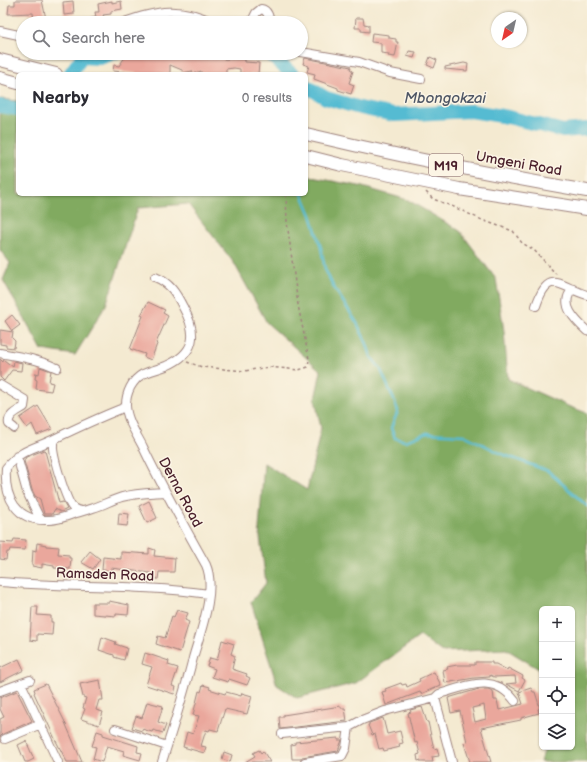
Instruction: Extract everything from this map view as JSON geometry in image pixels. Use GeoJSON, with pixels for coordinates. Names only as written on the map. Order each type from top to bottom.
{"type":"FeatureCollection","features":[{"type":"Feature","properties":{"kind":"highway"},"geometry":{"type":"LineString","coordinates":[[0,60],[48,72]]}},
{"type":"Feature","properties":{"kind":"highway"},"geometry":{"type":"LineString","coordinates":[[0,78],[16,82]]}},
{"type":"Feature","properties":{"kind":"highway","name":"Umgeni Road"},"geometry":{"type":"LineString","coordinates":[[308,134],[456,167],[587,191]]}},
{"type":"Feature","properties":{"kind":"highway","name":"M19"},"geometry":{"type":"LineString","coordinates":[[308,156],[459,189],[587,209]]}},
{"type":"Feature","properties":{"kind":"street"},"geometry":{"type":"LineString","coordinates":[[255,16],[261,9],[268,13],[269,16]]}},
{"type":"Feature","properties":{"kind":"street"},"geometry":{"type":"LineString","coordinates":[[143,16],[163,11],[182,12],[194,16]]}},
{"type":"Feature","properties":{"kind":"street"},"geometry":{"type":"LineString","coordinates":[[0,30],[16,34]]}},
{"type":"Feature","properties":{"kind":"street"},"geometry":{"type":"LineString","coordinates":[[308,53],[359,62],[390,73],[421,79]]}},
{"type":"Feature","properties":{"kind":"street"},"geometry":{"type":"LineString","coordinates":[[155,277],[165,281],[172,288],[191,324],[192,340],[187,350],[179,359],[137,378],[129,390],[126,400],[126,407],[97,418],[55,439],[28,449],[17,456],[6,468],[5,476],[7,492],[17,511],[28,517],[49,520],[59,519],[126,496],[141,493],[165,492]]}},
{"type":"Feature","properties":{"kind":"street"},"geometry":{"type":"LineString","coordinates":[[536,306],[540,294],[547,285],[552,283],[559,283],[587,295]]}},
{"type":"Feature","properties":{"kind":"street"},"geometry":{"type":"LineString","coordinates":[[573,289],[568,295],[568,309],[587,332]]}},
{"type":"Feature","properties":{"kind":"street"},"geometry":{"type":"LineString","coordinates":[[0,353],[33,359],[57,368]]}},
{"type":"Feature","properties":{"kind":"street"},"geometry":{"type":"LineString","coordinates":[[0,385],[25,400],[24,407],[8,419],[9,424],[14,428]]}},
{"type":"Feature","properties":{"kind":"street","name":"Derna Road"},"geometry":{"type":"LineString","coordinates":[[126,407],[136,433],[165,492],[209,571],[209,594],[206,611],[162,762]]}},
{"type":"Feature","properties":{"kind":"street"},"geometry":{"type":"LineString","coordinates":[[55,439],[53,442],[54,454],[66,494],[74,508],[78,511],[82,511]]}},
{"type":"Feature","properties":{"kind":"street"},"geometry":{"type":"LineString","coordinates":[[17,456],[27,492],[40,519]]}},
{"type":"Feature","properties":{"kind":"street","name":"Ramsden Road"},"geometry":{"type":"LineString","coordinates":[[0,582],[32,585],[156,588],[209,594]]}},
{"type":"Feature","properties":{"kind":"street"},"geometry":{"type":"LineString","coordinates":[[0,691],[30,680]]}},
{"type":"Feature","properties":{"kind":"street"},"geometry":{"type":"LineString","coordinates":[[21,683],[58,762]]}},
{"type":"Feature","properties":{"kind":"street"},"geometry":{"type":"LineString","coordinates":[[282,734],[349,727],[385,711],[435,698],[439,694],[477,683],[487,683],[507,691],[515,701]]}},
{"type":"Feature","properties":{"kind":"street"},"geometry":{"type":"LineString","coordinates":[[435,698],[452,762]]}},
{"type":"Feature","properties":{"kind":"street"},"geometry":{"type":"LineString","coordinates":[[5,739],[41,724]]}},
{"type":"Feature","properties":{"kind":"street"},"geometry":{"type":"LineString","coordinates":[[305,762],[342,756],[346,748],[349,727]]}},
{"type":"Feature","properties":{"kind":"street"},"geometry":{"type":"LineString","coordinates":[[115,729],[167,746]]}},
{"type":"Feature","properties":{"kind":"path"},"geometry":{"type":"LineString","coordinates":[[425,189],[432,199],[513,231],[522,243],[536,251],[557,276]]}},
{"type":"Feature","properties":{"kind":"path"},"geometry":{"type":"LineString","coordinates":[[179,359],[202,367],[240,371],[269,367],[299,370],[308,367],[309,359],[298,305],[293,258],[286,222],[286,196]]}},
{"type":"Feature","properties":{"kind":"green space"},"geometry":{"type":"Polygon","coordinates":[[[0,99],[16,101],[16,196],[308,196],[308,176],[359,186],[408,200],[460,231],[496,279],[504,331],[508,379],[570,407],[587,413],[587,762],[540,762],[545,750],[575,750],[575,606],[539,606],[539,669],[506,649],[442,652],[420,636],[356,683],[297,698],[277,685],[251,602],[266,583],[259,529],[264,463],[307,490],[321,428],[315,399],[321,371],[267,323],[234,263],[188,204],[138,208],[106,305],[75,355],[42,350],[3,280],[10,263],[0,250],[0,99]]]}},
{"type":"Feature","properties":{"kind":"building"},"geometry":{"type":"Polygon","coordinates":[[[15,0],[42,0],[45,16],[33,16],[33,13],[8,14],[9,5],[15,5],[15,0]]]}},
{"type":"Feature","properties":{"kind":"building"},"geometry":{"type":"Polygon","coordinates":[[[73,1],[74,14],[64,15],[63,2],[73,1]]]}},
{"type":"Feature","properties":{"kind":"building"},"geometry":{"type":"Polygon","coordinates":[[[121,1],[122,9],[111,11],[111,14],[96,16],[95,12],[99,12],[98,4],[121,1]]]}},
{"type":"Feature","properties":{"kind":"building"},"geometry":{"type":"Polygon","coordinates":[[[356,18],[363,18],[364,24],[369,25],[369,32],[361,31],[361,28],[355,28],[356,18]]]}},
{"type":"Feature","properties":{"kind":"building"},"geometry":{"type":"Polygon","coordinates":[[[372,33],[389,35],[389,38],[396,39],[396,42],[398,42],[395,57],[388,56],[389,54],[381,53],[381,43],[371,42],[372,33]]]}},
{"type":"Feature","properties":{"kind":"building"},"geometry":{"type":"Polygon","coordinates":[[[409,51],[416,52],[414,58],[407,56],[409,51]]]}},
{"type":"Feature","properties":{"kind":"building"},"geometry":{"type":"Polygon","coordinates":[[[430,57],[437,60],[434,68],[427,65],[430,57]]]}},
{"type":"Feature","properties":{"kind":"building"},"geometry":{"type":"Polygon","coordinates":[[[308,59],[351,67],[350,69],[353,71],[349,83],[354,85],[351,94],[314,79],[315,74],[307,72],[309,66],[303,64],[304,60],[308,60],[308,59]]]}},
{"type":"Feature","properties":{"kind":"building"},"geometry":{"type":"Polygon","coordinates":[[[123,60],[245,60],[245,62],[259,63],[258,72],[240,72],[240,69],[234,68],[226,69],[226,72],[183,72],[182,70],[170,65],[170,72],[113,71],[114,65],[119,66],[123,60]]]}},
{"type":"Feature","properties":{"kind":"building"},"geometry":{"type":"Polygon","coordinates":[[[464,63],[468,64],[467,71],[445,69],[445,67],[464,63]]]}},
{"type":"Feature","properties":{"kind":"building"},"geometry":{"type":"Polygon","coordinates":[[[148,302],[165,310],[163,313],[168,316],[156,343],[157,344],[151,360],[144,357],[145,354],[130,349],[143,316],[141,315],[148,302]]]}},
{"type":"Feature","properties":{"kind":"building"},"geometry":{"type":"Polygon","coordinates":[[[12,315],[20,325],[12,331],[5,321],[12,315]]]}},
{"type":"Feature","properties":{"kind":"building"},"geometry":{"type":"Polygon","coordinates":[[[0,330],[13,332],[12,338],[15,341],[14,348],[6,347],[6,345],[0,344],[0,330]]]}},
{"type":"Feature","properties":{"kind":"building"},"geometry":{"type":"Polygon","coordinates":[[[0,359],[3,362],[4,360],[13,367],[14,361],[22,363],[21,371],[12,370],[4,381],[0,377],[0,359]]]}},
{"type":"Feature","properties":{"kind":"building"},"geometry":{"type":"Polygon","coordinates":[[[40,367],[51,371],[49,382],[53,383],[51,391],[36,389],[36,373],[39,374],[40,367]]]}},
{"type":"Feature","properties":{"kind":"building"},"geometry":{"type":"Polygon","coordinates":[[[38,406],[52,429],[37,435],[32,424],[27,428],[20,418],[38,406]]]}},
{"type":"Feature","properties":{"kind":"building"},"geometry":{"type":"Polygon","coordinates":[[[44,450],[59,503],[63,502],[67,509],[61,512],[55,509],[52,514],[44,514],[40,499],[35,496],[32,490],[24,461],[26,457],[44,450]]]}},
{"type":"Feature","properties":{"kind":"building"},"geometry":{"type":"Polygon","coordinates":[[[149,501],[157,518],[147,523],[139,506],[149,501]]]}},
{"type":"Feature","properties":{"kind":"building"},"geometry":{"type":"Polygon","coordinates":[[[119,513],[129,514],[127,526],[118,525],[119,513]]]}},
{"type":"Feature","properties":{"kind":"building"},"geometry":{"type":"Polygon","coordinates":[[[14,539],[26,540],[25,550],[10,549],[9,552],[7,552],[6,560],[0,559],[0,542],[13,543],[14,539]]]}},
{"type":"Feature","properties":{"kind":"building"},"geometry":{"type":"Polygon","coordinates":[[[37,543],[46,546],[59,547],[58,554],[69,555],[69,558],[71,558],[70,569],[54,568],[54,566],[42,564],[42,568],[32,566],[33,550],[36,551],[37,543]]]}},
{"type":"Feature","properties":{"kind":"building"},"geometry":{"type":"Polygon","coordinates":[[[149,548],[155,550],[154,556],[175,558],[174,572],[159,572],[158,579],[150,579],[150,573],[111,568],[111,571],[102,570],[103,557],[121,559],[121,552],[149,554],[149,548]]]}},
{"type":"Feature","properties":{"kind":"building"},"geometry":{"type":"Polygon","coordinates":[[[90,551],[100,559],[93,569],[81,562],[90,551]]]}},
{"type":"Feature","properties":{"kind":"building"},"geometry":{"type":"Polygon","coordinates":[[[109,601],[129,605],[128,615],[116,614],[116,616],[93,614],[93,603],[109,603],[109,601]]]}},
{"type":"Feature","properties":{"kind":"building"},"geometry":{"type":"Polygon","coordinates":[[[32,607],[38,607],[37,615],[51,616],[51,622],[53,622],[52,635],[37,634],[37,641],[30,640],[32,607]]]}},
{"type":"Feature","properties":{"kind":"building"},"geometry":{"type":"Polygon","coordinates":[[[177,610],[188,613],[185,620],[189,622],[180,652],[156,644],[158,636],[165,638],[172,616],[174,617],[177,610]]]}},
{"type":"Feature","properties":{"kind":"building"},"geometry":{"type":"Polygon","coordinates":[[[102,637],[127,648],[124,660],[99,650],[102,637]]]}},
{"type":"Feature","properties":{"kind":"building"},"geometry":{"type":"Polygon","coordinates":[[[222,640],[234,644],[231,654],[235,656],[232,669],[247,674],[246,676],[250,678],[247,685],[229,679],[228,682],[212,677],[215,669],[207,666],[210,658],[217,660],[222,640]]]}},
{"type":"Feature","properties":{"kind":"building"},"geometry":{"type":"Polygon","coordinates":[[[145,653],[169,661],[168,665],[178,668],[172,686],[176,687],[174,694],[146,685],[152,667],[142,664],[145,653]]]}},
{"type":"Feature","properties":{"kind":"building"},"geometry":{"type":"Polygon","coordinates":[[[19,659],[24,670],[0,682],[0,668],[19,659]]]}},
{"type":"Feature","properties":{"kind":"building"},"geometry":{"type":"Polygon","coordinates":[[[475,662],[492,662],[492,664],[496,664],[507,670],[508,668],[523,676],[522,678],[525,680],[519,691],[506,684],[516,683],[515,676],[494,677],[490,675],[490,677],[445,683],[443,670],[448,669],[447,667],[457,665],[475,665],[475,662]]]}},
{"type":"Feature","properties":{"kind":"building"},"geometry":{"type":"Polygon","coordinates":[[[434,672],[441,685],[421,694],[420,692],[386,705],[382,692],[386,691],[385,689],[401,683],[402,685],[406,684],[407,687],[434,672]]]}},
{"type":"Feature","properties":{"kind":"building"},"geometry":{"type":"Polygon","coordinates":[[[100,680],[103,700],[99,700],[96,710],[103,712],[99,725],[81,719],[85,709],[83,708],[86,698],[83,697],[80,684],[100,680]]]}},
{"type":"Feature","properties":{"kind":"building"},"geometry":{"type":"Polygon","coordinates":[[[46,684],[64,720],[82,762],[67,762],[56,741],[34,693],[34,689],[46,684]]]}},
{"type":"Feature","properties":{"kind":"building"},"geometry":{"type":"Polygon","coordinates":[[[203,685],[210,687],[209,689],[225,694],[226,692],[241,696],[242,693],[252,696],[247,714],[225,709],[218,731],[210,729],[209,731],[206,730],[201,746],[206,747],[204,753],[183,747],[187,732],[193,734],[199,716],[193,715],[199,691],[201,692],[203,685]]]}},
{"type":"Feature","properties":{"kind":"building"},"geometry":{"type":"Polygon","coordinates":[[[531,688],[533,692],[535,692],[539,705],[539,713],[521,718],[521,720],[481,728],[491,762],[470,762],[464,743],[467,742],[460,711],[451,713],[448,698],[479,689],[488,689],[493,691],[494,700],[497,700],[499,710],[523,704],[519,692],[531,688]],[[484,705],[472,708],[475,722],[486,719],[484,705]]]}},
{"type":"Feature","properties":{"kind":"building"},"geometry":{"type":"Polygon","coordinates":[[[17,691],[32,721],[3,734],[0,737],[0,719],[4,717],[0,709],[0,698],[17,691]]]}},
{"type":"Feature","properties":{"kind":"building"},"geometry":{"type":"Polygon","coordinates":[[[147,702],[163,706],[158,722],[166,725],[163,733],[153,730],[152,732],[142,729],[142,731],[132,728],[136,716],[142,718],[147,702]]]}},
{"type":"Feature","properties":{"kind":"building"},"geometry":{"type":"Polygon","coordinates":[[[341,706],[341,708],[345,708],[347,721],[280,729],[279,717],[283,717],[283,715],[341,706]]]}},
{"type":"Feature","properties":{"kind":"building"},"geometry":{"type":"Polygon","coordinates":[[[422,707],[428,722],[434,749],[437,748],[439,756],[432,757],[433,762],[418,761],[417,755],[420,754],[417,742],[415,743],[408,713],[411,712],[410,710],[422,707]]]}},
{"type":"Feature","properties":{"kind":"building"},"geometry":{"type":"Polygon","coordinates":[[[383,718],[387,734],[400,731],[403,743],[399,744],[400,747],[384,751],[383,748],[379,749],[375,734],[372,735],[368,725],[369,723],[383,718]]]}},
{"type":"Feature","properties":{"kind":"building"},"geometry":{"type":"Polygon","coordinates":[[[97,731],[103,733],[103,735],[138,746],[137,752],[142,753],[140,760],[123,755],[124,751],[107,746],[102,762],[93,759],[96,747],[92,746],[97,731]]]}},
{"type":"Feature","properties":{"kind":"building"},"geometry":{"type":"Polygon","coordinates":[[[338,738],[338,740],[342,740],[338,751],[302,757],[301,759],[292,759],[291,745],[295,744],[295,742],[338,738]]]}},
{"type":"Feature","properties":{"kind":"building"},"geometry":{"type":"Polygon","coordinates":[[[26,741],[34,759],[28,762],[25,762],[18,745],[26,741]]]}},
{"type":"Feature","properties":{"kind":"building"},"geometry":{"type":"Polygon","coordinates":[[[259,750],[261,753],[263,751],[270,762],[245,762],[255,756],[253,753],[259,750]]]}},
{"type":"Feature","properties":{"kind":"building"},"geometry":{"type":"Polygon","coordinates":[[[224,752],[232,755],[230,762],[222,759],[224,752]]]}},
{"type":"Feature","properties":{"kind":"waterway","name":"Mbongokzai"},"geometry":{"type":"LineString","coordinates":[[71,72],[80,60]]}},
{"type":"Feature","properties":{"kind":"waterway","name":"Mbongokzai"},"geometry":{"type":"LineString","coordinates":[[276,60],[290,72]]}},
{"type":"Feature","properties":{"kind":"waterway","name":"Mbongokzai"},"geometry":{"type":"LineString","coordinates":[[308,87],[326,98],[360,108],[394,115],[471,111],[508,117],[563,131],[587,129]]}},
{"type":"Feature","properties":{"kind":"waterway","name":"Mbongokzai"},"geometry":{"type":"LineString","coordinates":[[0,106],[16,109]]}},
{"type":"Feature","properties":{"kind":"waterway"},"geometry":{"type":"LineString","coordinates":[[303,196],[311,215],[321,248],[325,269],[333,286],[357,323],[367,344],[371,357],[380,368],[394,400],[398,411],[391,428],[395,438],[405,441],[427,433],[464,435],[502,454],[548,471],[587,506]]}}]}
